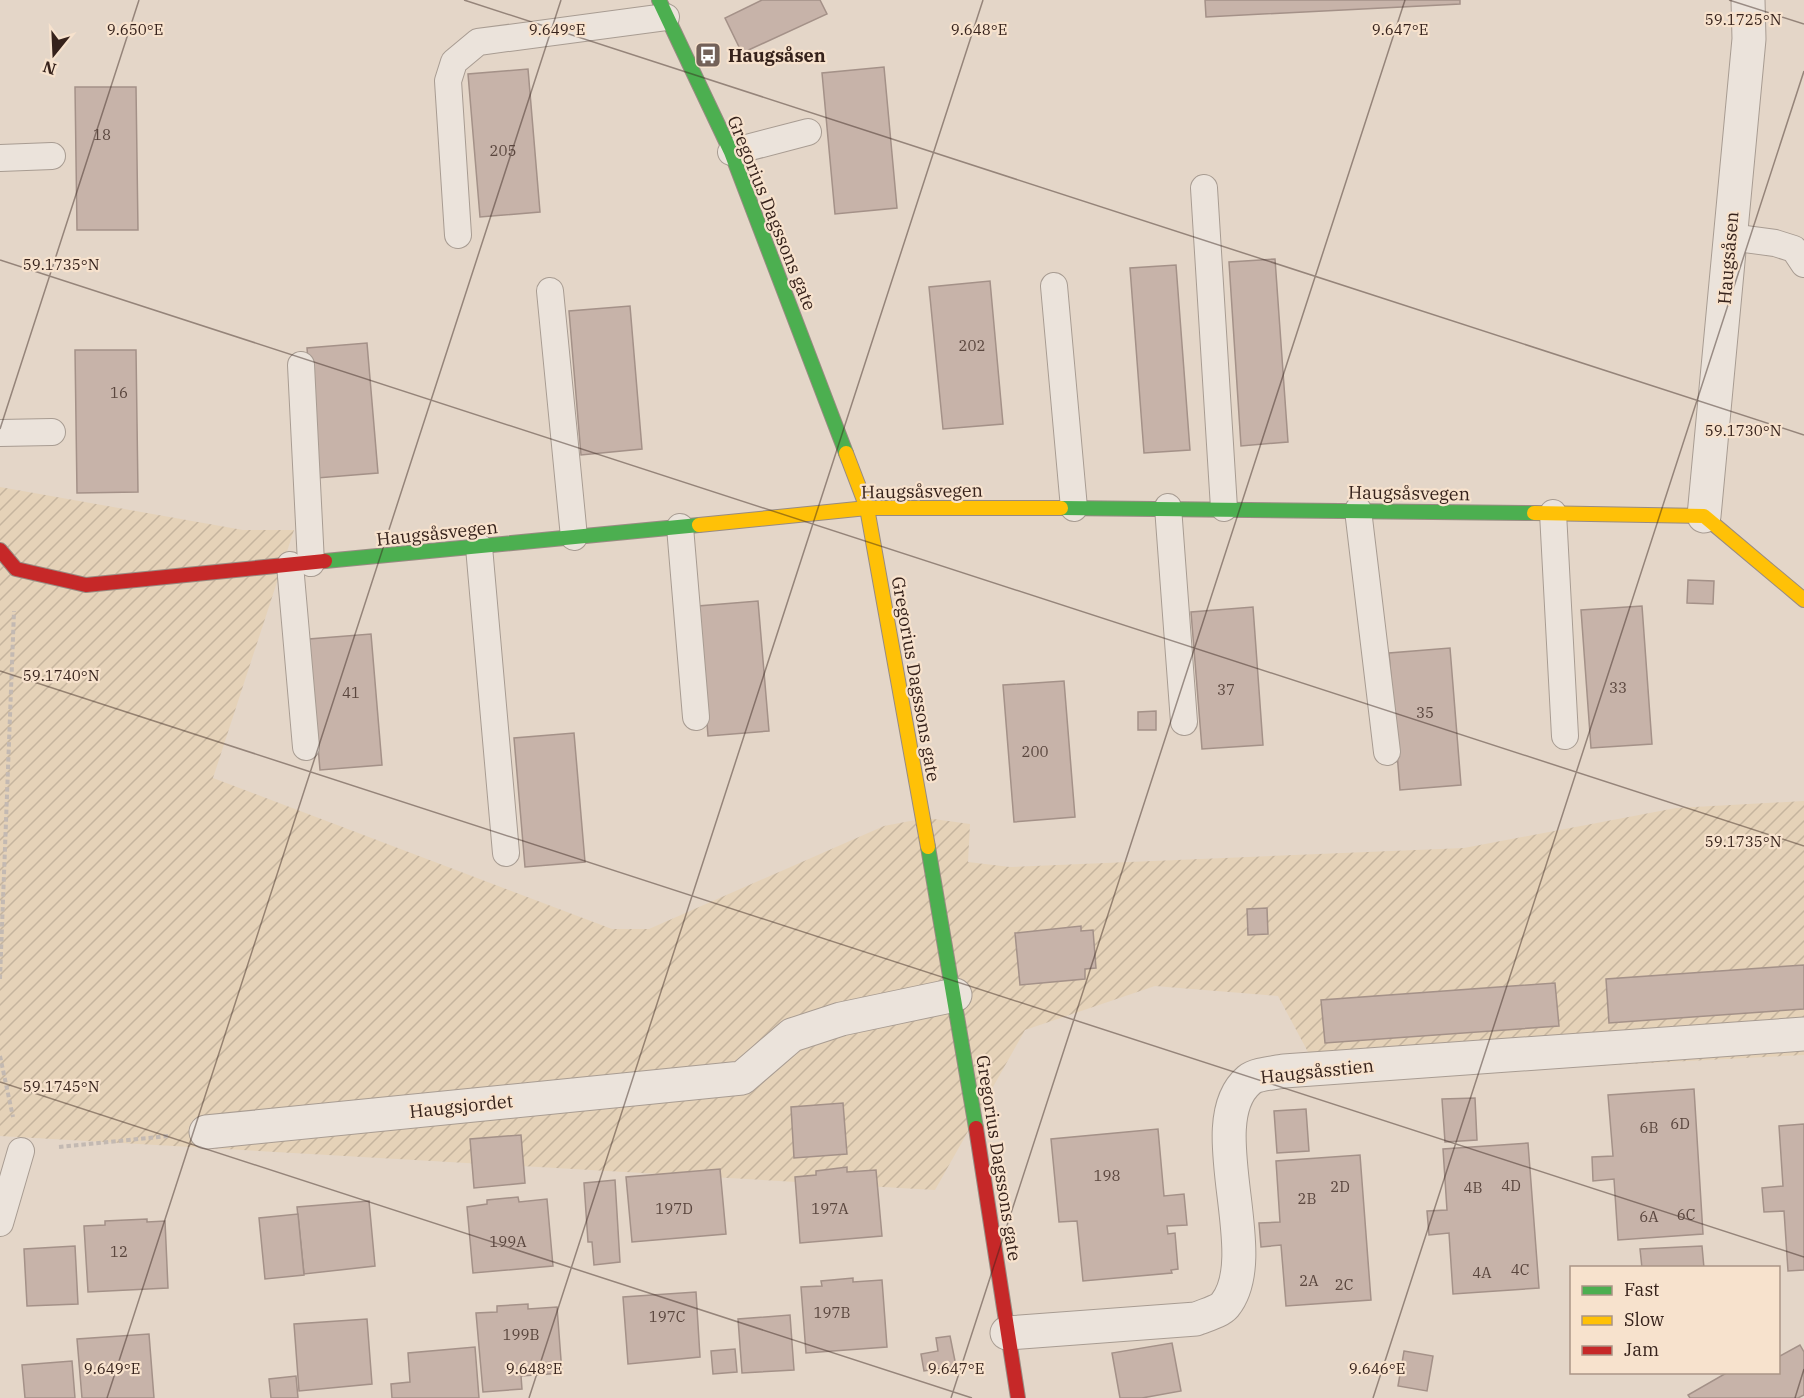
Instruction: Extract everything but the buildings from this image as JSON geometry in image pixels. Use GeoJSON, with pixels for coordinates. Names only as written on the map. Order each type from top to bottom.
{"type":"FeatureCollection","features":[{"type":"Feature","properties":{"kind":"street","name":"Haugsåsen"},"geometry":{"type":"LineString","coordinates":[[1704,516],[1749,39],[1748,0]]}},
{"type":"Feature","properties":{"kind":"street","name":"Gregorius Dagssons gate"},"geometry":{"type":"LineString","coordinates":[[662,8],[730,152],[867,508],[955,995],[1018,1398]]}},
{"type":"Feature","properties":{"kind":"street","name":"Haugsåsvegen"},"geometry":{"type":"LineString","coordinates":[[16,569],[86,585],[867,508],[1168,507],[1704,516]]}},
{"type":"Feature","properties":{"kind":"street"},"geometry":{"type":"LineString","coordinates":[[1704,516],[1802,594]]}},
{"type":"Feature","properties":{"kind":"street"},"geometry":{"type":"LineString","coordinates":[[0,550],[16,569]]}},
{"type":"Feature","properties":{"kind":"street","name":"Haugsjordet"},"geometry":{"type":"LineString","coordinates":[[206,1132],[742,1078],[792,1035],[841,1018],[955,995]]}},
{"type":"Feature","properties":{"kind":"street","name":"Haugsåsstien"},"geometry":{"type":"LineString","coordinates":[[1007,1333],[1196,1319],[1223,1307],[1236,1287],[1237,1254],[1229,1121],[1234,1099],[1250,1079],[1284,1071],[1804,1035]]}},
{"type":"Feature","properties":{"kind":"lane"},"geometry":{"type":"LineString","coordinates":[[458,235],[448,81],[454,62],[478,42],[662,8]]}},
{"type":"Feature","properties":{"kind":"lane"},"geometry":{"type":"LineString","coordinates":[[730,152],[808,132]]}},
{"type":"Feature","properties":{"kind":"lane"},"geometry":{"type":"LineString","coordinates":[[0,158],[52,156]]}},
{"type":"Feature","properties":{"kind":"lane"},"geometry":{"type":"LineString","coordinates":[[1204,188],[1224,508]]}},
{"type":"Feature","properties":{"kind":"lane"},"geometry":{"type":"LineString","coordinates":[[1730,237],[1775,243],[1794,249],[1804,264]]}},
{"type":"Feature","properties":{"kind":"lane"},"geometry":{"type":"LineString","coordinates":[[1054,286],[1074,508]]}},
{"type":"Feature","properties":{"kind":"lane"},"geometry":{"type":"LineString","coordinates":[[550,291],[574,537]]}},
{"type":"Feature","properties":{"kind":"lane"},"geometry":{"type":"LineString","coordinates":[[301,365],[301,564],[306,747]]}},
{"type":"Feature","properties":{"kind":"lane"},"geometry":{"type":"LineString","coordinates":[[0,433],[52,432]]}},
{"type":"Feature","properties":{"kind":"lane"},"geometry":{"type":"LineString","coordinates":[[1168,507],[1184,722]]}},
{"type":"Feature","properties":{"kind":"lane"},"geometry":{"type":"LineString","coordinates":[[1358,510],[1387,752]]}},
{"type":"Feature","properties":{"kind":"lane"},"geometry":{"type":"LineString","coordinates":[[1553,513],[1565,736]]}},
{"type":"Feature","properties":{"kind":"lane"},"geometry":{"type":"LineString","coordinates":[[680,527],[696,717]]}},
{"type":"Feature","properties":{"kind":"lane"},"geometry":{"type":"LineString","coordinates":[[479,547],[506,853]]}},
{"type":"Feature","properties":{"kind":"lane"},"geometry":{"type":"LineString","coordinates":[[0,1223],[21,1151]]}},
{"type":"Feature","properties":{"kind":"path"},"geometry":{"type":"LineString","coordinates":[[0,979],[16,569]]}},
{"type":"Feature","properties":{"kind":"path"},"geometry":{"type":"LineString","coordinates":[[0,1056],[21,1151],[206,1132]]}},
{"type":"Feature","properties":{"kind":"shaded area"},"geometry":{"type":"Polygon","coordinates":[[[0,487],[243,530],[294,530],[213,778],[612,929],[649,929],[884,826],[926,818],[970,824],[968,862],[1010,867],[1464,848],[1676,808],[1804,801],[1804,1055],[1323,1080],[1278,996],[1155,986],[1025,1030],[935,1190],[0,1136],[0,487]]]}},
{"type":"Feature","properties":{"kind":"traffic: fast"},"geometry":{"type":"LineString","coordinates":[[659,0],[731,152],[846,453]]}},
{"type":"Feature","properties":{"kind":"traffic: fast"},"geometry":{"type":"LineString","coordinates":[[1061,508],[1534,513]]}},
{"type":"Feature","properties":{"kind":"traffic: fast"},"geometry":{"type":"LineString","coordinates":[[325,561],[699,525]]}},
{"type":"Feature","properties":{"kind":"traffic: fast"},"geometry":{"type":"LineString","coordinates":[[928,847],[976,1128]]}},
{"type":"Feature","properties":{"kind":"traffic: slow"},"geometry":{"type":"LineString","coordinates":[[846,453],[867,508],[928,847]]}},
{"type":"Feature","properties":{"kind":"traffic: slow"},"geometry":{"type":"LineString","coordinates":[[699,525],[867,508],[1061,508]]}},
{"type":"Feature","properties":{"kind":"traffic: slow"},"geometry":{"type":"LineString","coordinates":[[1534,513],[1704,516],[1804,600]]}},
{"type":"Feature","properties":{"kind":"traffic: jam"},"geometry":{"type":"LineString","coordinates":[[0,550],[16,569],[86,585],[325,561]]}},
{"type":"Feature","properties":{"kind":"traffic: jam"},"geometry":{"type":"LineString","coordinates":[[976,1128],[1018,1398]]}},
{"type":"Feature","properties":{"kind":"place","name":"Haugsåsen"},"geometry":{"type":"Point","coordinates":[708,55]}}]}
